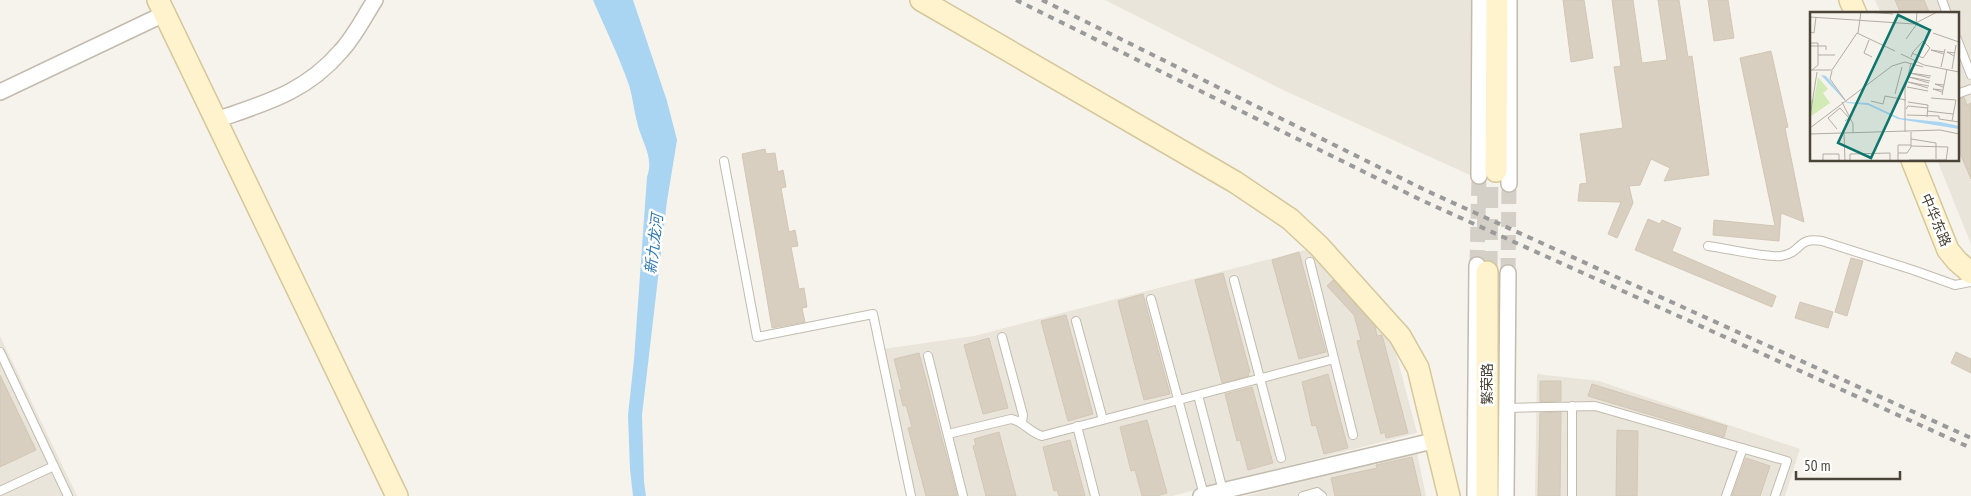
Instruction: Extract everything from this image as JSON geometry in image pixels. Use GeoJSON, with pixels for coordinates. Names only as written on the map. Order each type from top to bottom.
{"type":"FeatureCollection","features":[{"type":"Feature","properties":{"kind":"street"},"geometry":{"type":"LineString","coordinates":[[216,120],[286,95],[302,86],[323,70],[342,50],[375,0]]}},
{"type":"Feature","properties":{"kind":"street"},"geometry":{"type":"LineString","coordinates":[[921,0],[1235,182],[1290,219],[1349,277],[1400,336],[1418,368],[1437,440],[1449,496]]}},
{"type":"Feature","properties":{"kind":"street"},"geometry":{"type":"LineString","coordinates":[[1480,0],[1493,175]]}},
{"type":"Feature","properties":{"kind":"street"},"geometry":{"type":"LineString","coordinates":[[1489,0],[1493,175]]}},
{"type":"Feature","properties":{"kind":"street"},"geometry":{"type":"LineString","coordinates":[[1493,175],[1497,0]]}},
{"type":"Feature","properties":{"kind":"street"},"geometry":{"type":"LineString","coordinates":[[1493,175],[1510,0]]}},
{"type":"Feature","properties":{"kind":"street"},"geometry":{"type":"LineString","coordinates":[[1850,0],[1855,12]]}},
{"type":"Feature","properties":{"kind":"street"},"geometry":{"type":"LineString","coordinates":[[0,92],[161,7],[397,496]]}},
{"type":"Feature","properties":{"kind":"street","name":"中华东路"},"geometry":{"type":"LineString","coordinates":[[1912,161],[1948,250],[1957,261],[1971,272]]}},
{"type":"Feature","properties":{"kind":"street"},"geometry":{"type":"LineString","coordinates":[[1492,271],[1506,408],[1506,496]]}},
{"type":"Feature","properties":{"kind":"street"},"geometry":{"type":"LineString","coordinates":[[1474,496],[1492,271]]}},
{"type":"Feature","properties":{"kind":"street","name":"繁荣路"},"geometry":{"type":"LineString","coordinates":[[1487,496],[1492,271]]}},
{"type":"Feature","properties":{"kind":"street","name":"繁荣路"},"geometry":{"type":"LineString","coordinates":[[1492,271],[1495,496]]}},
{"type":"Feature","properties":{"kind":"street"},"geometry":{"type":"LineString","coordinates":[[1202,496],[1437,440]]}},
{"type":"Feature","properties":{"kind":"lane"},"geometry":{"type":"LineString","coordinates":[[1942,0],[1946,12]]}},
{"type":"Feature","properties":{"kind":"lane"},"geometry":{"type":"LineString","coordinates":[[1958,42],[1971,74]]}},
{"type":"Feature","properties":{"kind":"lane"},"geometry":{"type":"LineString","coordinates":[[1958,94],[1971,89]]}},
{"type":"Feature","properties":{"kind":"lane"},"geometry":{"type":"LineString","coordinates":[[724,161],[757,338],[873,314],[911,496]]}},
{"type":"Feature","properties":{"kind":"lane"},"geometry":{"type":"LineString","coordinates":[[1708,246],[1778,256],[1792,253],[1802,242],[1809,239],[1822,241],[1954,285],[1971,282]]}},
{"type":"Feature","properties":{"kind":"lane"},"geometry":{"type":"LineString","coordinates":[[1310,262],[1352,435]]}},
{"type":"Feature","properties":{"kind":"lane"},"geometry":{"type":"LineString","coordinates":[[1234,280],[1281,458]]}},
{"type":"Feature","properties":{"kind":"lane"},"geometry":{"type":"LineString","coordinates":[[1151,299],[1202,496]]}},
{"type":"Feature","properties":{"kind":"lane"},"geometry":{"type":"LineString","coordinates":[[1076,321],[1103,420]]}},
{"type":"Feature","properties":{"kind":"lane"},"geometry":{"type":"LineString","coordinates":[[1002,338],[1023,415],[1022,423]]}},
{"type":"Feature","properties":{"kind":"lane"},"geometry":{"type":"LineString","coordinates":[[0,352],[68,496]]}},
{"type":"Feature","properties":{"kind":"lane"},"geometry":{"type":"LineString","coordinates":[[928,356],[963,496]]}},
{"type":"Feature","properties":{"kind":"lane"},"geometry":{"type":"LineString","coordinates":[[948,434],[1012,419],[1018,420],[1031,432],[1042,436],[1334,359]]}},
{"type":"Feature","properties":{"kind":"lane"},"geometry":{"type":"LineString","coordinates":[[1198,395],[1223,491]]}},
{"type":"Feature","properties":{"kind":"lane"},"geometry":{"type":"LineString","coordinates":[[1572,406],[1572,496]]}},
{"type":"Feature","properties":{"kind":"lane"},"geometry":{"type":"LineString","coordinates":[[1506,408],[1595,406],[1787,461],[1775,496]]}},
{"type":"Feature","properties":{"kind":"lane"},"geometry":{"type":"LineString","coordinates":[[1077,426],[1095,496]]}},
{"type":"Feature","properties":{"kind":"lane"},"geometry":{"type":"LineString","coordinates":[[1726,496],[1743,448]]}},
{"type":"Feature","properties":{"kind":"lane"},"geometry":{"type":"LineString","coordinates":[[0,491],[54,466]]}},
{"type":"Feature","properties":{"kind":"lane"},"geometry":{"type":"LineString","coordinates":[[1303,496],[1317,492],[1322,496]]}},
{"type":"Feature","properties":{"kind":"shaded area"},"geometry":{"type":"Polygon","coordinates":[[[1105,0],[1474,0],[1472,176],[1283,90],[1105,0]]]}},
{"type":"Feature","properties":{"kind":"shaded area"},"geometry":{"type":"Polygon","coordinates":[[[1875,0],[1971,0],[1971,244],[1937,161],[1958,161],[1958,12],[1880,12],[1875,0]]]}},
{"type":"Feature","properties":{"kind":"shaded area"},"geometry":{"type":"Polygon","coordinates":[[[1309,249],[1392,338],[1417,433],[1172,496],[915,496],[883,349],[974,336],[1309,249]]]}},
{"type":"Feature","properties":{"kind":"shaded area"},"geometry":{"type":"Polygon","coordinates":[[[0,336],[77,496],[0,496],[0,336]]]}},
{"type":"Feature","properties":{"kind":"shaded area"},"geometry":{"type":"Polygon","coordinates":[[[1537,374],[1599,381],[1800,449],[1785,496],[1535,496],[1537,374]]]}},
{"type":"Feature","properties":{"kind":"shaded area"},"geometry":{"type":"Polygon","coordinates":[[[1417,453],[1426,496],[1245,496],[1417,453]]]}},
{"type":"Feature","properties":{"kind":"water","name":"新九龙河"},"geometry":{"type":"Polygon","coordinates":[[[593,0],[633,0],[667,101],[677,140],[667,201],[642,415],[646,496],[633,496],[628,415],[634,360],[649,157],[640,133],[629,85],[593,0]]]}},
{"type":"Feature","properties":{"kind":"building"},"geometry":{"type":"Polygon","coordinates":[[[1563,0],[1584,0],[1593,58],[1571,62],[1563,0]]]}},
{"type":"Feature","properties":{"kind":"building"},"geometry":{"type":"Polygon","coordinates":[[[1612,0],[1633,0],[1642,63],[1667,60],[1658,0],[1679,0],[1688,57],[1692,56],[1709,175],[1664,181],[1670,168],[1651,159],[1640,185],[1629,186],[1633,203],[1617,238],[1608,234],[1621,202],[1578,201],[1580,184],[1587,183],[1580,134],[1623,128],[1614,67],[1621,66],[1612,0]]]}},
{"type":"Feature","properties":{"kind":"building"},"geometry":{"type":"Polygon","coordinates":[[[1708,0],[1728,0],[1734,38],[1714,41],[1708,0]]]}},
{"type":"Feature","properties":{"kind":"building"},"geometry":{"type":"Polygon","coordinates":[[[1895,0],[1924,0],[1929,12],[1900,12],[1895,0]]]}},
{"type":"Feature","properties":{"kind":"building"},"geometry":{"type":"Polygon","coordinates":[[[1771,51],[1788,127],[1785,128],[1804,222],[1781,213],[1779,241],[1713,235],[1714,220],[1775,226],[1740,58],[1771,51]]]}},
{"type":"Feature","properties":{"kind":"building"},"geometry":{"type":"Polygon","coordinates":[[[1964,97],[1967,105],[1971,103],[1971,179],[1958,148],[1958,100],[1964,97]]]}},
{"type":"Feature","properties":{"kind":"building"},"geometry":{"type":"Polygon","coordinates":[[[765,149],[766,154],[775,153],[778,172],[783,170],[786,187],[781,188],[789,232],[795,230],[798,246],[791,247],[799,289],[804,288],[807,307],[802,308],[805,322],[772,328],[742,154],[765,149]]]}},
{"type":"Feature","properties":{"kind":"building"},"geometry":{"type":"Polygon","coordinates":[[[1648,219],[1660,224],[1662,220],[1681,228],[1672,251],[1776,296],[1772,307],[1635,250],[1648,219]]]}},
{"type":"Feature","properties":{"kind":"building"},"geometry":{"type":"Polygon","coordinates":[[[1299,252],[1326,352],[1299,359],[1272,260],[1299,252]]]}},
{"type":"Feature","properties":{"kind":"building"},"geometry":{"type":"Polygon","coordinates":[[[1851,258],[1863,261],[1847,316],[1835,312],[1851,258]]]}},
{"type":"Feature","properties":{"kind":"building"},"geometry":{"type":"Polygon","coordinates":[[[1223,273],[1250,372],[1248,373],[1249,376],[1222,383],[1195,280],[1223,273]]]}},
{"type":"Feature","properties":{"kind":"building"},"geometry":{"type":"Polygon","coordinates":[[[1333,280],[1375,326],[1377,336],[1382,335],[1408,433],[1386,438],[1385,432],[1381,434],[1357,341],[1361,340],[1354,315],[1327,286],[1333,280]]]}},
{"type":"Feature","properties":{"kind":"building"},"geometry":{"type":"Polygon","coordinates":[[[1143,294],[1170,394],[1144,400],[1118,301],[1143,294]]]}},
{"type":"Feature","properties":{"kind":"building"},"geometry":{"type":"Polygon","coordinates":[[[1800,302],[1833,312],[1828,328],[1795,318],[1800,302]]]}},
{"type":"Feature","properties":{"kind":"building"},"geometry":{"type":"Polygon","coordinates":[[[1066,315],[1093,414],[1068,421],[1041,321],[1066,315]]]}},
{"type":"Feature","properties":{"kind":"building"},"geometry":{"type":"Polygon","coordinates":[[[989,338],[1008,408],[983,414],[964,345],[989,338]]]}},
{"type":"Feature","properties":{"kind":"building"},"geometry":{"type":"Polygon","coordinates":[[[1956,352],[1971,359],[1971,373],[1951,363],[1956,352]]]}},
{"type":"Feature","properties":{"kind":"building"},"geometry":{"type":"Polygon","coordinates":[[[919,353],[957,496],[926,496],[908,428],[912,427],[906,405],[903,406],[899,390],[902,390],[894,359],[919,353]]]}},
{"type":"Feature","properties":{"kind":"building"},"geometry":{"type":"Polygon","coordinates":[[[1328,374],[1348,448],[1324,454],[1316,425],[1312,426],[1302,382],[1328,374]]]}},
{"type":"Feature","properties":{"kind":"building"},"geometry":{"type":"Polygon","coordinates":[[[0,375],[36,450],[0,467],[0,375]]]}},
{"type":"Feature","properties":{"kind":"building"},"geometry":{"type":"Polygon","coordinates":[[[1540,381],[1561,381],[1561,401],[1540,402],[1540,381]]]}},
{"type":"Feature","properties":{"kind":"building"},"geometry":{"type":"Polygon","coordinates":[[[1592,384],[1727,426],[1724,437],[1588,396],[1592,384]]]}},
{"type":"Feature","properties":{"kind":"building"},"geometry":{"type":"Polygon","coordinates":[[[1252,387],[1273,463],[1248,470],[1240,440],[1237,441],[1225,394],[1252,387]]]}},
{"type":"Feature","properties":{"kind":"building"},"geometry":{"type":"Polygon","coordinates":[[[1561,412],[1560,496],[1538,496],[1540,413],[1561,412]]]}},
{"type":"Feature","properties":{"kind":"building"},"geometry":{"type":"Polygon","coordinates":[[[1147,420],[1167,493],[1157,496],[1142,496],[1135,470],[1131,471],[1120,427],[1147,420]]]}},
{"type":"Feature","properties":{"kind":"building"},"geometry":{"type":"Polygon","coordinates":[[[1617,430],[1638,431],[1637,496],[1616,496],[1617,430]]]}},
{"type":"Feature","properties":{"kind":"building"},"geometry":{"type":"Polygon","coordinates":[[[999,432],[1016,496],[986,496],[973,446],[976,445],[974,439],[999,432]]]}},
{"type":"Feature","properties":{"kind":"building"},"geometry":{"type":"Polygon","coordinates":[[[1070,440],[1085,496],[1059,496],[1057,490],[1054,491],[1043,447],[1070,440]]]}},
{"type":"Feature","properties":{"kind":"building"},"geometry":{"type":"Polygon","coordinates":[[[1412,457],[1421,496],[1335,496],[1331,478],[1377,468],[1376,465],[1412,457]]]}},
{"type":"Feature","properties":{"kind":"building"},"geometry":{"type":"Polygon","coordinates":[[[1746,458],[1770,466],[1760,496],[1732,496],[1746,458]]]}},
{"type":"Feature","properties":{"kind":"tunnel"},"geometry":{"type":"LineString","coordinates":[[1487,272],[1488,169]]}},
{"type":"Feature","properties":{"kind":"tunnel"},"geometry":{"type":"LineString","coordinates":[[1477,265],[1479,176]]}},
{"type":"Feature","properties":{"kind":"tunnel"},"geometry":{"type":"LineString","coordinates":[[1508,273],[1509,184]]}},
{"type":"Feature","properties":{"kind":"railway"},"geometry":{"type":"LineString","coordinates":[[1016,0],[1421,200],[1971,448]]}},
{"type":"Feature","properties":{"kind":"railway"},"geometry":{"type":"LineString","coordinates":[[1042,0],[1427,191],[1971,438]]}}]}
